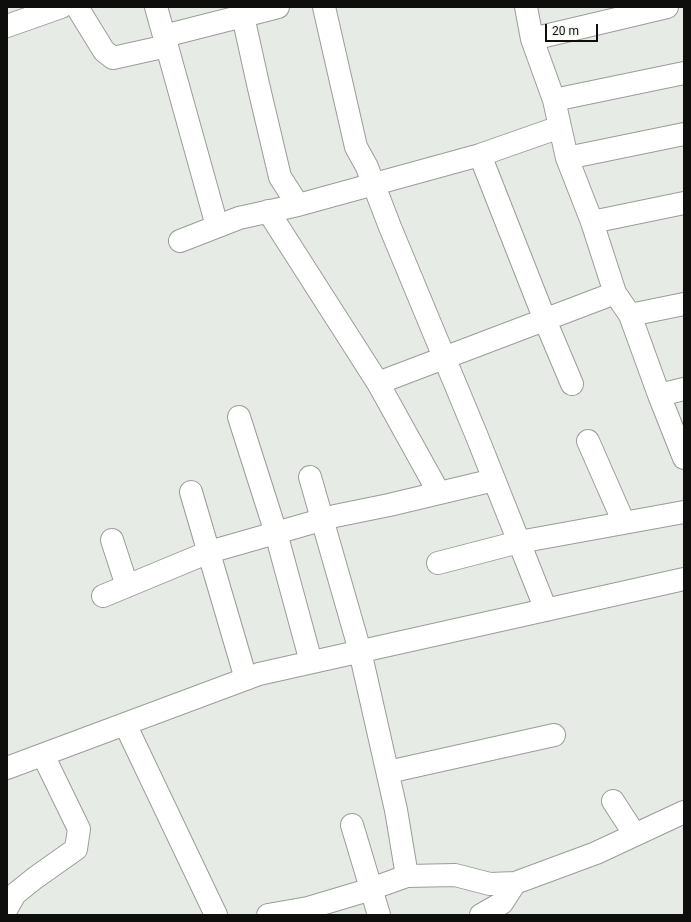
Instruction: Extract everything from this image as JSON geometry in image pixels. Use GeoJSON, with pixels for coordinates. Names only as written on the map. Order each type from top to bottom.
{"type":"FeatureCollection","features":[{"type":"Feature","properties":{"kind":"street"},"geometry":{"type":"LineString","coordinates":[[7,26],[61,7]]}},
{"type":"Feature","properties":{"kind":"street"},"geometry":{"type":"LineString","coordinates":[[76,7],[104,51],[113,58],[165,41],[242,12],[278,7]]}},
{"type":"Feature","properties":{"kind":"street"},"geometry":{"type":"LineString","coordinates":[[156,7],[218,226]]}},
{"type":"Feature","properties":{"kind":"street"},"geometry":{"type":"LineString","coordinates":[[324,7],[356,147],[374,184],[390,227],[476,434],[546,610]]}},
{"type":"Feature","properties":{"kind":"street"},"geometry":{"type":"LineString","coordinates":[[526,7],[532,39],[554,100],[567,158],[592,222],[615,293],[630,315],[659,395],[684,457]]}},
{"type":"Feature","properties":{"kind":"street"},"geometry":{"type":"LineString","coordinates":[[532,39],[667,7]]}},
{"type":"Feature","properties":{"kind":"street"},"geometry":{"type":"LineString","coordinates":[[242,12],[280,177],[298,205]]}},
{"type":"Feature","properties":{"kind":"street"},"geometry":{"type":"LineString","coordinates":[[554,100],[684,73]]}},
{"type":"Feature","properties":{"kind":"street"},"geometry":{"type":"LineString","coordinates":[[180,241],[239,218],[298,205],[480,155],[560,127]]}},
{"type":"Feature","properties":{"kind":"street"},"geometry":{"type":"LineString","coordinates":[[567,158],[684,134]]}},
{"type":"Feature","properties":{"kind":"street"},"geometry":{"type":"LineString","coordinates":[[480,155],[572,384]]}},
{"type":"Feature","properties":{"kind":"street"},"geometry":{"type":"LineString","coordinates":[[592,222],[684,203]]}},
{"type":"Feature","properties":{"kind":"street"},"geometry":{"type":"LineString","coordinates":[[268,211],[378,383],[439,493]]}},
{"type":"Feature","properties":{"kind":"street"},"geometry":{"type":"LineString","coordinates":[[378,383],[615,293]]}},
{"type":"Feature","properties":{"kind":"street"},"geometry":{"type":"LineString","coordinates":[[630,315],[684,304]]}},
{"type":"Feature","properties":{"kind":"street"},"geometry":{"type":"LineString","coordinates":[[659,395],[684,388]]}},
{"type":"Feature","properties":{"kind":"street"},"geometry":{"type":"LineString","coordinates":[[239,417],[276,533],[311,662]]}},
{"type":"Feature","properties":{"kind":"street"},"geometry":{"type":"LineString","coordinates":[[588,441],[624,523]]}},
{"type":"Feature","properties":{"kind":"street"},"geometry":{"type":"LineString","coordinates":[[310,477],[360,651],[396,810],[407,876]]}},
{"type":"Feature","properties":{"kind":"street"},"geometry":{"type":"LineString","coordinates":[[103,596],[209,552],[323,519],[494,480]]}},
{"type":"Feature","properties":{"kind":"street"},"geometry":{"type":"LineString","coordinates":[[191,492],[246,679]]}},
{"type":"Feature","properties":{"kind":"street"},"geometry":{"type":"LineString","coordinates":[[438,563],[519,542],[684,512]]}},
{"type":"Feature","properties":{"kind":"street"},"geometry":{"type":"LineString","coordinates":[[112,540],[127,586]]}},
{"type":"Feature","properties":{"kind":"street"},"geometry":{"type":"LineString","coordinates":[[7,768],[260,674],[684,579]]}},
{"type":"Feature","properties":{"kind":"street"},"geometry":{"type":"LineString","coordinates":[[125,724],[216,915]]}},
{"type":"Feature","properties":{"kind":"street"},"geometry":{"type":"LineString","coordinates":[[388,772],[554,735]]}},
{"type":"Feature","properties":{"kind":"street"},"geometry":{"type":"LineString","coordinates":[[7,908],[15,894],[76,849],[79,829],[43,755]]}},
{"type":"Feature","properties":{"kind":"street"},"geometry":{"type":"LineString","coordinates":[[613,801],[634,835]]}},
{"type":"Feature","properties":{"kind":"street"},"geometry":{"type":"LineString","coordinates":[[268,915],[308,908],[371,889],[407,876],[455,875],[490,884],[515,883],[596,853],[684,812]]}},
{"type":"Feature","properties":{"kind":"street"},"geometry":{"type":"LineString","coordinates":[[352,824],[379,915]]}},
{"type":"Feature","properties":{"kind":"street"},"geometry":{"type":"LineString","coordinates":[[481,915],[502,904],[515,883]]}}]}
